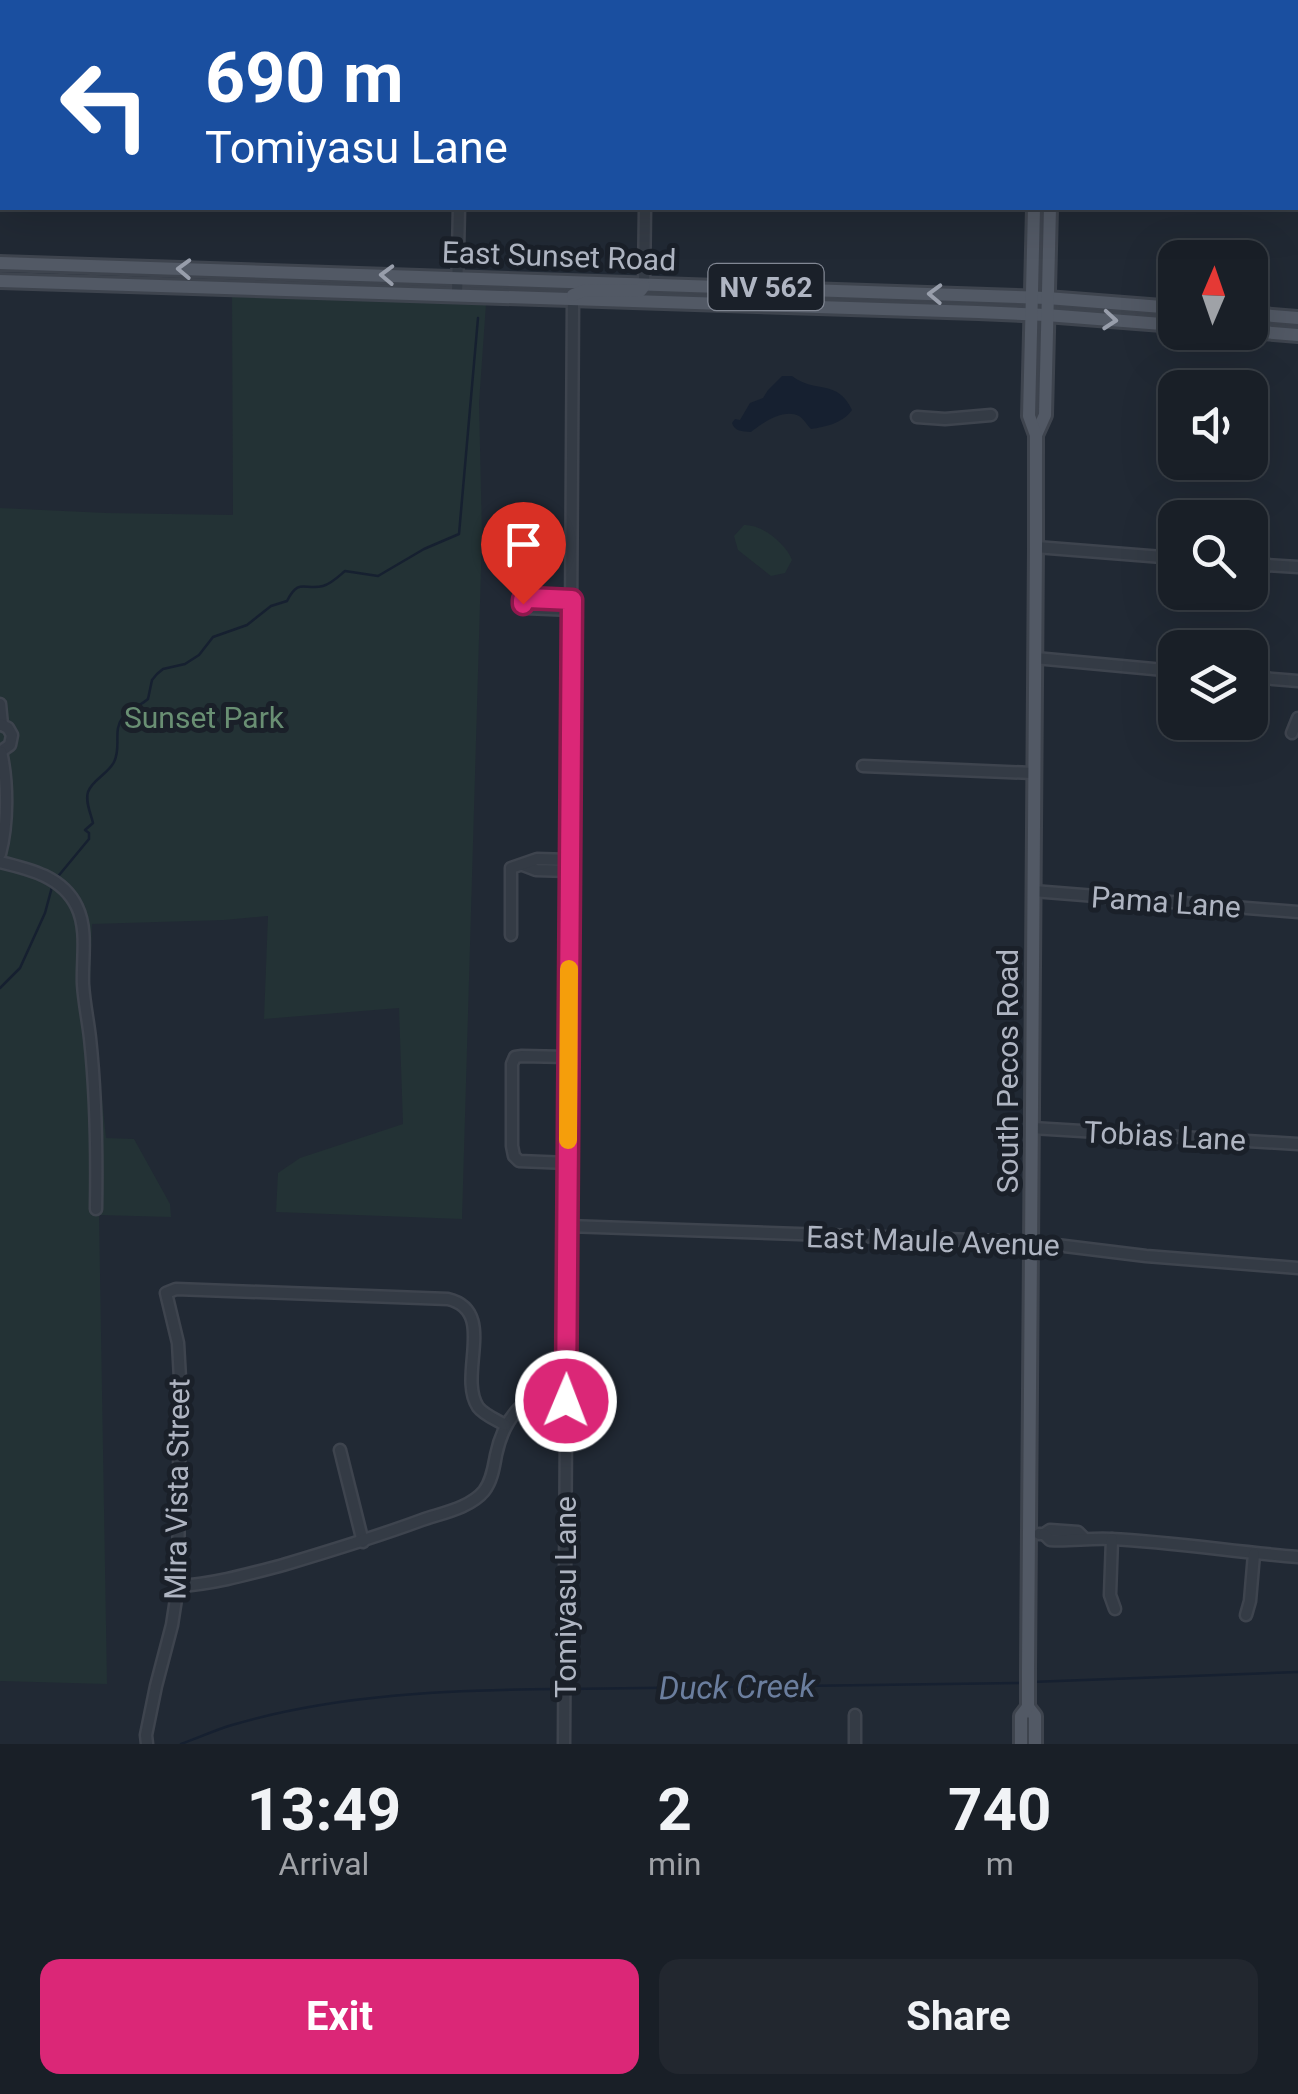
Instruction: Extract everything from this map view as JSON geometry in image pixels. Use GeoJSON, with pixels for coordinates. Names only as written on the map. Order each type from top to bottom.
{"type":"FeatureCollection","features":[{"type":"Feature","properties":{"kind":"main road","name":"South Pecos Road"},"geometry":{"type":"LineString","coordinates":[[1034,210],[1040,297]]}},
{"type":"Feature","properties":{"kind":"main road","name":"South Pecos Road"},"geometry":{"type":"LineString","coordinates":[[1021,1744],[1021,1716],[1029,1705],[1037,1534],[1032,1242],[1036,435],[1028,416],[1050,210]]}},
{"type":"Feature","properties":{"kind":"main road","name":"East Sunset Road"},"geometry":{"type":"LineString","coordinates":[[0,263],[1040,297],[1158,307]]}},
{"type":"Feature","properties":{"kind":"main road"},"geometry":{"type":"LineString","coordinates":[[281,290],[282,272]]}},
{"type":"Feature","properties":{"kind":"main road","name":"East Sunset Road"},"geometry":{"type":"LineString","coordinates":[[0,281],[1039,314],[1158,324]]}},
{"type":"Feature","properties":{"kind":"main road"},"geometry":{"type":"LineString","coordinates":[[573,299],[578,291],[640,291],[644,283]]}},
{"type":"Feature","properties":{"kind":"main road"},"geometry":{"type":"LineString","coordinates":[[644,301],[747,296],[760,292],[760,287]]}},
{"type":"Feature","properties":{"kind":"main road"},"geometry":{"type":"LineString","coordinates":[[759,305],[771,297],[822,298],[856,291]]}},
{"type":"Feature","properties":{"kind":"main road"},"geometry":{"type":"LineString","coordinates":[[1268,316],[1298,322]]}},
{"type":"Feature","properties":{"kind":"main road"},"geometry":{"type":"LineString","coordinates":[[1274,334],[1276,326],[1298,322]]}},
{"type":"Feature","properties":{"kind":"main road"},"geometry":{"type":"LineString","coordinates":[[1268,334],[1298,336]]}},
{"type":"Feature","properties":{"kind":"main road"},"geometry":{"type":"LineString","coordinates":[[1029,1705],[1034,1716],[1035,1744]]}},
{"type":"Feature","properties":{"kind":"street"},"geometry":{"type":"LineString","coordinates":[[457,295],[460,210]]}},
{"type":"Feature","properties":{"kind":"street"},"geometry":{"type":"LineString","coordinates":[[644,283],[646,210]]}},
{"type":"Feature","properties":{"kind":"street","name":"Tomiyasu Lane"},"geometry":{"type":"LineString","coordinates":[[564,1744],[573,299]]}},
{"type":"Feature","properties":{"kind":"street"},"geometry":{"type":"LineString","coordinates":[[917,416],[991,416]]}},
{"type":"Feature","properties":{"kind":"street"},"geometry":{"type":"LineString","coordinates":[[1036,547],[1158,557]]}},
{"type":"Feature","properties":{"kind":"street"},"geometry":{"type":"LineString","coordinates":[[1268,565],[1298,567]]}},
{"type":"Feature","properties":{"kind":"street"},"geometry":{"type":"LineString","coordinates":[[1034,658],[1158,669]]}},
{"type":"Feature","properties":{"kind":"street"},"geometry":{"type":"LineString","coordinates":[[1268,678],[1298,681]]}},
{"type":"Feature","properties":{"kind":"street"},"geometry":{"type":"LineString","coordinates":[[0,704],[1,725],[12,736],[10,745],[0,752],[5,807],[0,854]]}},
{"type":"Feature","properties":{"kind":"street"},"geometry":{"type":"LineString","coordinates":[[1292,733],[1298,718]]}},
{"type":"Feature","properties":{"kind":"street"},"geometry":{"type":"LineString","coordinates":[[863,766],[1033,773]]}},
{"type":"Feature","properties":{"kind":"street"},"geometry":{"type":"LineString","coordinates":[[511,936],[511,868],[536,860],[570,865]]}},
{"type":"Feature","properties":{"kind":"street"},"geometry":{"type":"LineString","coordinates":[[0,862],[31,869],[54,881],[79,910],[90,1038],[96,1208]]}},
{"type":"Feature","properties":{"kind":"street","name":"Pama Lane"},"geometry":{"type":"LineString","coordinates":[[1033,891],[1298,912]]}},
{"type":"Feature","properties":{"kind":"street"},"geometry":{"type":"LineString","coordinates":[[568,1057],[522,1056],[512,1064],[514,1156],[519,1161],[568,1162]]}},
{"type":"Feature","properties":{"kind":"street","name":"Tobias Lane"},"geometry":{"type":"LineString","coordinates":[[1032,1128],[1298,1144]]}},
{"type":"Feature","properties":{"kind":"street","name":"East Maule Avenue"},"geometry":{"type":"LineString","coordinates":[[567,1226],[1032,1242],[1298,1268]]}},
{"type":"Feature","properties":{"kind":"street","name":"Mira Vista Street"},"geometry":{"type":"LineString","coordinates":[[146,1740],[178,1586],[180,1380],[178,1343],[166,1293],[176,1289],[457,1302],[473,1321],[472,1381],[476,1404],[505,1425]]}},
{"type":"Feature","properties":{"kind":"street"},"geometry":{"type":"LineString","coordinates":[[178,1586],[243,1576],[363,1542],[468,1503],[484,1490],[493,1471],[500,1435],[511,1416],[534,1396],[566,1382]]}},
{"type":"Feature","properties":{"kind":"street"},"geometry":{"type":"LineString","coordinates":[[534,1396],[545,1401],[566,1401]]}},
{"type":"Feature","properties":{"kind":"street"},"geometry":{"type":"LineString","coordinates":[[340,1450],[363,1542]]}},
{"type":"Feature","properties":{"kind":"street"},"geometry":{"type":"LineString","coordinates":[[1037,1534],[1050,1540],[1175,1543],[1298,1556]]}},
{"type":"Feature","properties":{"kind":"street"},"geometry":{"type":"LineString","coordinates":[[1112,1539],[1110,1594],[1116,1609]]}},
{"type":"Feature","properties":{"kind":"street"},"geometry":{"type":"LineString","coordinates":[[1246,1615],[1254,1554]]}},
{"type":"Feature","properties":{"kind":"street"},"geometry":{"type":"LineString","coordinates":[[855,1714],[855,1744]]}},
{"type":"Feature","properties":{"kind":"green space","name":"Sunset Park"},"geometry":{"type":"Polygon","coordinates":[[[232,296],[486,304],[479,403],[482,535],[462,1219],[276,1212],[278,1173],[300,1158],[403,1124],[399,1008],[264,1019],[268,916],[92,924],[90,983],[106,1138],[134,1139],[170,1204],[171,1217],[99,1215],[107,1684],[0,1681],[0,508],[233,515],[232,296]]]}},
{"type":"Feature","properties":{"kind":"green space"},"geometry":{"type":"Polygon","coordinates":[[[744,525],[766,531],[784,548],[792,560],[785,573],[771,576],[738,550],[734,536],[744,525]]]}},
{"type":"Feature","properties":{"kind":"water"},"geometry":{"type":"Polygon","coordinates":[[[782,376],[832,390],[852,410],[839,421],[811,429],[793,414],[780,415],[751,432],[735,428],[735,419],[740,420],[750,403],[763,398],[782,376]]]}},
{"type":"Feature","properties":{"kind":"waterway"},"geometry":{"type":"LineString","coordinates":[[55,880],[89,839],[85,830],[93,823],[88,792],[114,762],[120,722],[148,699],[157,674],[185,664],[199,655],[213,637],[247,625],[271,606],[287,601],[299,587],[326,585],[345,571],[378,576],[459,534],[478,318]]}},
{"type":"Feature","properties":{"kind":"waterway"},"geometry":{"type":"LineString","coordinates":[[0,988],[20,968],[45,913],[52,887]]}},
{"type":"Feature","properties":{"kind":"waterway","name":"Duck Creek"},"geometry":{"type":"LineString","coordinates":[[1031,1682],[1298,1672]]}},
{"type":"Feature","properties":{"kind":"waterway","name":"Duck Creek"},"geometry":{"type":"LineString","coordinates":[[566,1689],[1023,1683]]}},
{"type":"Feature","properties":{"kind":"waterway","name":"Duck Creek"},"geometry":{"type":"LineString","coordinates":[[181,1744],[272,1715],[353,1700],[558,1689]]}},
{"type":"Feature","properties":{"kind":"slow traffic"},"geometry":{"type":"LineString","coordinates":[[568,1140],[569,969]]}},
{"type":"Feature","properties":{"kind":"route"},"geometry":{"type":"LineString","coordinates":[[523,604],[528,598],[572,600],[566,1401]]}}]}
